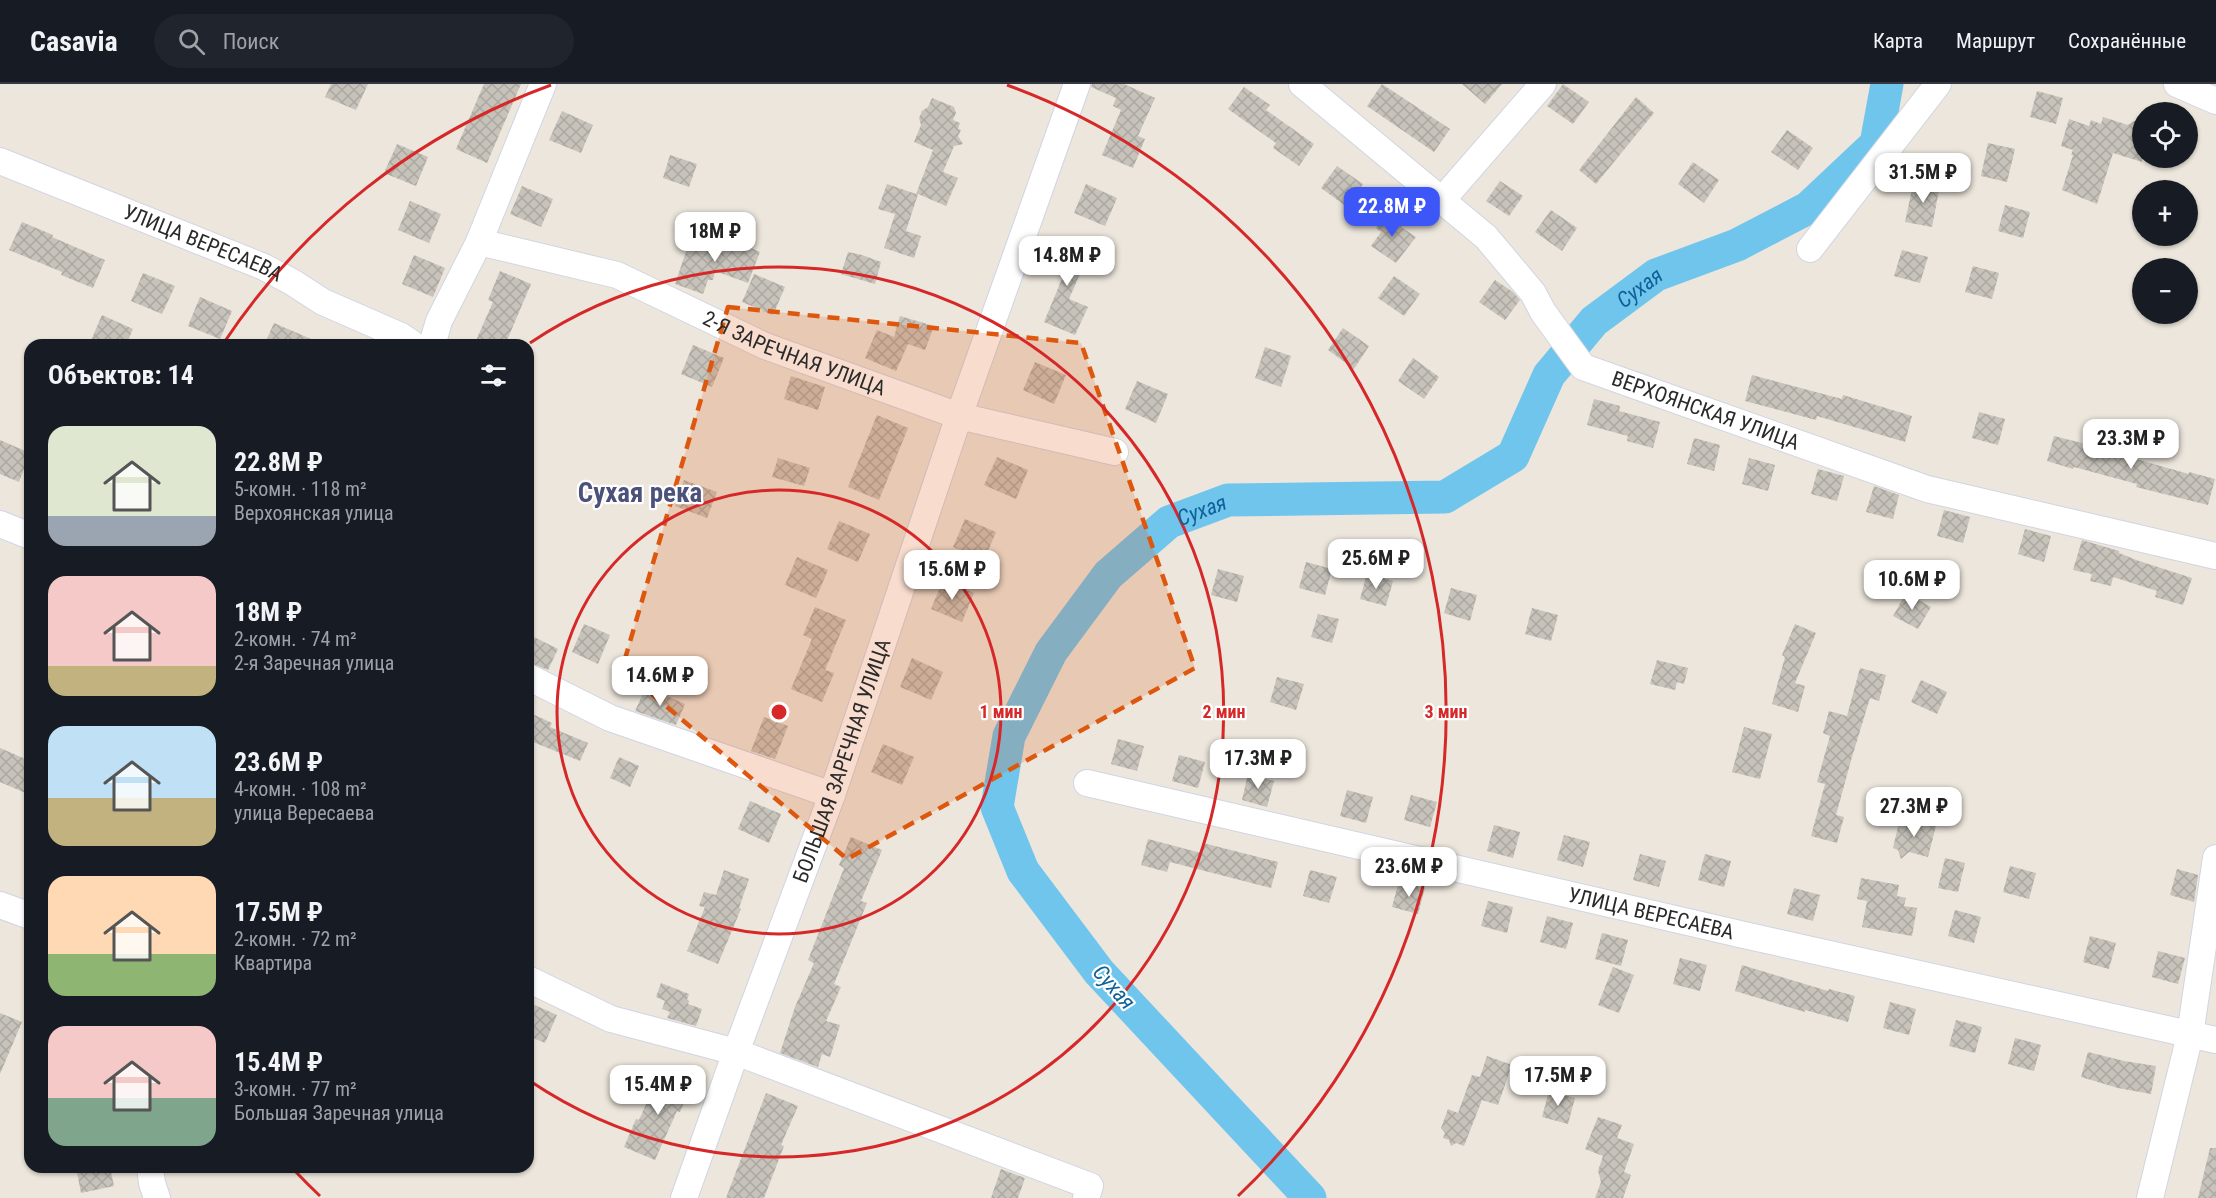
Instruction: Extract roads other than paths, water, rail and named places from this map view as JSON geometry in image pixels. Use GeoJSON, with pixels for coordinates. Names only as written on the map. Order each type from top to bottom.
{"type":"FeatureCollection","features":[{"type":"Feature","properties":{"kind":"street"},"geometry":{"type":"LineString","coordinates":[[435,333],[479,242],[543,84]]}},
{"type":"Feature","properties":{"kind":"street","name":"БОЛЬШАЯ ЗАРЕЧНАЯ УЛИЦА"},"geometry":{"type":"LineString","coordinates":[[684,1198],[832,795],[959,416],[1077,84]]}},
{"type":"Feature","properties":{"kind":"street","name":"ВЕРХОЯНСКАЯ УЛИЦА"},"geometry":{"type":"LineString","coordinates":[[1302,84],[1485,237],[1533,293],[1543,312],[1584,368],[1926,489],[2216,556]]}},
{"type":"Feature","properties":{"kind":"street"},"geometry":{"type":"LineString","coordinates":[[1442,200],[1543,84]]}},
{"type":"Feature","properties":{"kind":"street"},"geometry":{"type":"LineString","coordinates":[[1810,249],[1938,84]]}},
{"type":"Feature","properties":{"kind":"street"},"geometry":{"type":"LineString","coordinates":[[2177,84],[2216,102]]}},
{"type":"Feature","properties":{"kind":"street","name":"УЛИЦА ВЕРЕСАЕВА"},"geometry":{"type":"LineString","coordinates":[[0,161],[264,267],[323,302],[405,339]]}},
{"type":"Feature","properties":{"kind":"street","name":"2-Я ЗАРЕЧНАЯ УЛИЦА"},"geometry":{"type":"LineString","coordinates":[[479,242],[617,275],[765,346],[959,416],[1115,452]]}},
{"type":"Feature","properties":{"kind":"street","name":"УЛИЦА ВЕРЕСАЕВА"},"geometry":{"type":"LineString","coordinates":[[411,339],[435,333]]}},
{"type":"Feature","properties":{"kind":"street"},"geometry":{"type":"LineString","coordinates":[[0,524],[24,534]]}},
{"type":"Feature","properties":{"kind":"street"},"geometry":{"type":"LineString","coordinates":[[534,680],[610,718],[832,795]]}},
{"type":"Feature","properties":{"kind":"street","name":"УЛИЦА ВЕРЕСАЕВА"},"geometry":{"type":"LineString","coordinates":[[1086,783],[2216,1040]]}},
{"type":"Feature","properties":{"kind":"street"},"geometry":{"type":"LineString","coordinates":[[2150,1198],[2190,1035],[2216,858]]}},
{"type":"Feature","properties":{"kind":"street"},"geometry":{"type":"LineString","coordinates":[[0,905],[24,914]]}},
{"type":"Feature","properties":{"kind":"street"},"geometry":{"type":"LineString","coordinates":[[534,982],[611,1019],[736,1052],[1090,1186],[1086,1198]]}},
{"type":"Feature","properties":{"kind":"street"},"geometry":{"type":"LineString","coordinates":[[151,1173],[157,1198]]}},
{"type":"Feature","properties":{"kind":"waterway","name":"Сухая"},"geometry":{"type":"LineString","coordinates":[[1310,1198],[1099,972],[1023,871],[997,807],[1009,736],[1051,652],[1108,575],[1169,522],[1228,500],[1445,497],[1513,456],[1549,375],[1594,321],[1656,275],[1737,245],[1808,208],[1876,144],[1887,84]]}},
{"type":"Feature","properties":{"kind":"district","name":"Сухая река"},"geometry":{"type":"Point","coordinates":[640,493]}}]}
